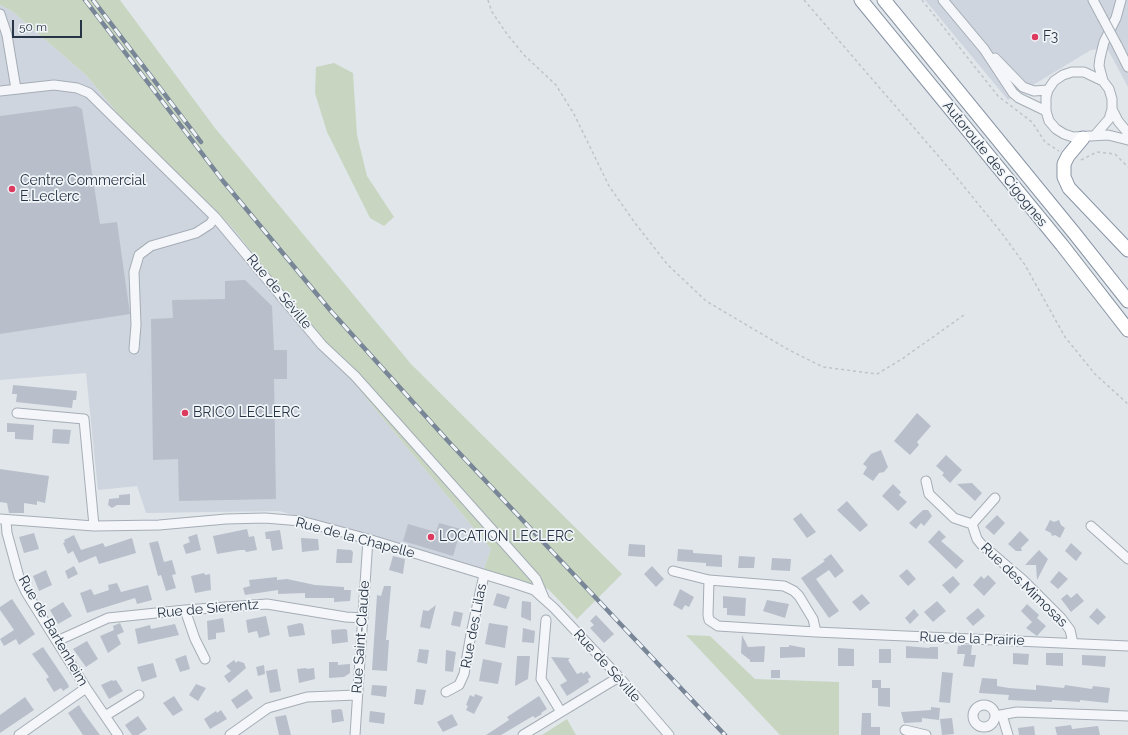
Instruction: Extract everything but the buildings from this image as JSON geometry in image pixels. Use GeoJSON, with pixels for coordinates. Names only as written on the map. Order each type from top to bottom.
{"type":"FeatureCollection","features":[{"type":"Feature","properties":{"kind":"highway","name":"Autoroute des Cigognes"},"geometry":{"type":"LineString","coordinates":[[861,0],[1057,239],[1128,330]]}},
{"type":"Feature","properties":{"kind":"highway","name":"Autoroute des Cigognes"},"geometry":{"type":"LineString","coordinates":[[884,0],[1128,301]]}},
{"type":"Feature","properties":{"kind":"highway"},"geometry":{"type":"LineString","coordinates":[[1089,136],[1070,152],[1064,164],[1064,177],[1069,188],[1128,250]]}},
{"type":"Feature","properties":{"kind":"street"},"geometry":{"type":"LineString","coordinates":[[943,0],[984,49],[1013,93],[1019,98],[1046,111]]}},
{"type":"Feature","properties":{"kind":"street"},"geometry":{"type":"LineString","coordinates":[[1093,0],[1128,67]]}},
{"type":"Feature","properties":{"kind":"street"},"geometry":{"type":"LineString","coordinates":[[1089,136],[1109,119],[1112,109],[1111,94],[1103,81],[1099,66],[1104,42],[1116,18],[1121,0]]}},
{"type":"Feature","properties":{"kind":"street"},"geometry":{"type":"LineString","coordinates":[[0,14],[3,18],[7,35],[16,88]]}},
{"type":"Feature","properties":{"kind":"street"},"geometry":{"type":"LineString","coordinates":[[984,49],[996,59],[1023,87],[1034,91],[1048,90]]}},
{"type":"Feature","properties":{"kind":"street"},"geometry":{"type":"LineString","coordinates":[[1103,81],[1084,72],[1072,72],[1063,75],[1054,81],[1048,90],[1045,104],[1049,121],[1060,131],[1073,137],[1108,135],[1128,140]]}},
{"type":"Feature","properties":{"kind":"street","name":"Rue de Séville"},"geometry":{"type":"LineString","coordinates":[[0,91],[40,85],[66,85],[89,93],[215,217],[322,344],[355,376],[524,565],[541,596],[619,677],[669,735]]}},
{"type":"Feature","properties":{"kind":"street"},"geometry":{"type":"LineString","coordinates":[[1112,109],[1118,121],[1128,133]]}},
{"type":"Feature","properties":{"kind":"street"},"geometry":{"type":"LineString","coordinates":[[134,349],[136,325],[134,272],[139,255],[144,249],[151,246],[196,233],[210,224],[215,217]]}},
{"type":"Feature","properties":{"kind":"street"},"geometry":{"type":"LineString","coordinates":[[17,413],[84,418],[94,526]]}},
{"type":"Feature","properties":{"kind":"street"},"geometry":{"type":"LineString","coordinates":[[926,481],[929,494],[954,518],[972,524],[996,498]]}},
{"type":"Feature","properties":{"kind":"street","name":"Rue de la Chapelle"},"geometry":{"type":"LineString","coordinates":[[3,520],[94,526],[159,525],[226,519],[264,518],[301,521],[368,539],[484,574],[525,587],[541,596]]}},
{"type":"Feature","properties":{"kind":"street","name":"Rue de Bartenheim"},"geometry":{"type":"LineString","coordinates":[[3,520],[19,577],[26,592],[86,688],[118,735]]}},
{"type":"Feature","properties":{"kind":"street","name":"Rue des Mimosas"},"geometry":{"type":"LineString","coordinates":[[972,524],[977,539],[981,544],[1023,580],[1064,621],[1070,630],[1073,643]]}},
{"type":"Feature","properties":{"kind":"street"},"geometry":{"type":"LineString","coordinates":[[1091,526],[1128,559]]}},
{"type":"Feature","properties":{"kind":"street","name":"Rue Saint-Claude"},"geometry":{"type":"LineString","coordinates":[[355,735],[368,539]]}},
{"type":"Feature","properties":{"kind":"street"},"geometry":{"type":"LineString","coordinates":[[673,570],[709,580],[772,584],[784,586],[794,590],[813,619],[816,632]]}},
{"type":"Feature","properties":{"kind":"street","name":"Rue des Lilas"},"geometry":{"type":"LineString","coordinates":[[446,692],[459,685],[464,674],[484,574]]}},
{"type":"Feature","properties":{"kind":"street","name":"Rue de la Prairie"},"geometry":{"type":"LineString","coordinates":[[709,580],[708,615],[713,623],[718,626],[816,632],[1128,646]]}},
{"type":"Feature","properties":{"kind":"street","name":"Rue de Sierentz"},"geometry":{"type":"LineString","coordinates":[[56,641],[108,618],[185,610],[267,604],[346,617],[363,618]]}},
{"type":"Feature","properties":{"kind":"street"},"geometry":{"type":"LineString","coordinates":[[185,610],[195,638],[205,659]]}},
{"type":"Feature","properties":{"kind":"street"},"geometry":{"type":"LineString","coordinates":[[546,620],[541,679],[560,712]]}},
{"type":"Feature","properties":{"kind":"street"},"geometry":{"type":"LineString","coordinates":[[523,735],[619,677]]}},
{"type":"Feature","properties":{"kind":"street"},"geometry":{"type":"LineString","coordinates":[[19,735],[86,688]]}},
{"type":"Feature","properties":{"kind":"street"},"geometry":{"type":"LineString","coordinates":[[105,716],[139,695]]}},
{"type":"Feature","properties":{"kind":"street"},"geometry":{"type":"LineString","coordinates":[[230,735],[268,708],[307,697],[357,696]]}},
{"type":"Feature","properties":{"kind":"street"},"geometry":{"type":"LineString","coordinates":[[1008,735],[999,715],[1017,712],[1128,716]]}},
{"type":"Feature","properties":{"kind":"street"},"geometry":{"type":"LineString","coordinates":[[905,730],[926,735]]}},
{"type":"Feature","properties":{"kind":"path"},"geometry":{"type":"LineString","coordinates":[[488,0],[492,12],[506,34],[524,55],[556,85],[574,114],[609,186],[635,223],[667,264],[706,301],[789,350],[823,367],[877,374],[902,359],[964,315]]}},
{"type":"Feature","properties":{"kind":"path"},"geometry":{"type":"LineString","coordinates":[[804,0],[953,173],[1001,232],[1024,265],[1065,337],[1095,374],[1128,404]]}},
{"type":"Feature","properties":{"kind":"shaded area"},"geometry":{"type":"Polygon","coordinates":[[[925,0],[1128,0],[1128,87],[1107,48],[1091,50],[1008,100],[925,0]]]}},
{"type":"Feature","properties":{"kind":"shaded area"},"geometry":{"type":"Polygon","coordinates":[[[0,5],[12,11],[87,76],[136,136],[232,227],[367,399],[491,549],[484,569],[279,511],[146,513],[137,486],[98,490],[86,373],[0,380],[0,5]]]}},
{"type":"Feature","properties":{"kind":"green space"},"geometry":{"type":"Polygon","coordinates":[[[0,0],[120,0],[215,128],[411,364],[622,574],[577,619],[548,589],[484,569],[491,549],[367,399],[232,227],[136,136],[87,76],[12,11],[0,5],[0,0]]]}},
{"type":"Feature","properties":{"kind":"green space"},"geometry":{"type":"Polygon","coordinates":[[[334,63],[353,73],[357,135],[367,176],[394,217],[384,226],[370,218],[327,132],[315,93],[316,67],[334,63]]]}},
{"type":"Feature","properties":{"kind":"green space"},"geometry":{"type":"Polygon","coordinates":[[[686,635],[710,636],[755,679],[839,682],[839,735],[780,735],[686,635]]]}},
{"type":"Feature","properties":{"kind":"green space"},"geometry":{"type":"Polygon","coordinates":[[[567,719],[576,735],[542,735],[567,719]]]}},
{"type":"Feature","properties":{"kind":"railway"},"geometry":{"type":"LineString","coordinates":[[85,0],[223,181],[330,310],[448,441],[725,735]]}},
{"type":"Feature","properties":{"kind":"railway"},"geometry":{"type":"LineString","coordinates":[[93,0],[201,142]]}},
{"type":"Feature","properties":{"kind":"place","name":"F3"},"geometry":{"type":"Point","coordinates":[1035,37]}},
{"type":"Feature","properties":{"kind":"place","name":"Centre Commercial E.Leclerc"},"geometry":{"type":"Point","coordinates":[12,189]}},
{"type":"Feature","properties":{"kind":"place","name":"BRICO LECLERC"},"geometry":{"type":"Point","coordinates":[185,413]}},
{"type":"Feature","properties":{"kind":"place","name":"LOCATION LECLERC"},"geometry":{"type":"Point","coordinates":[431,537]}}]}
